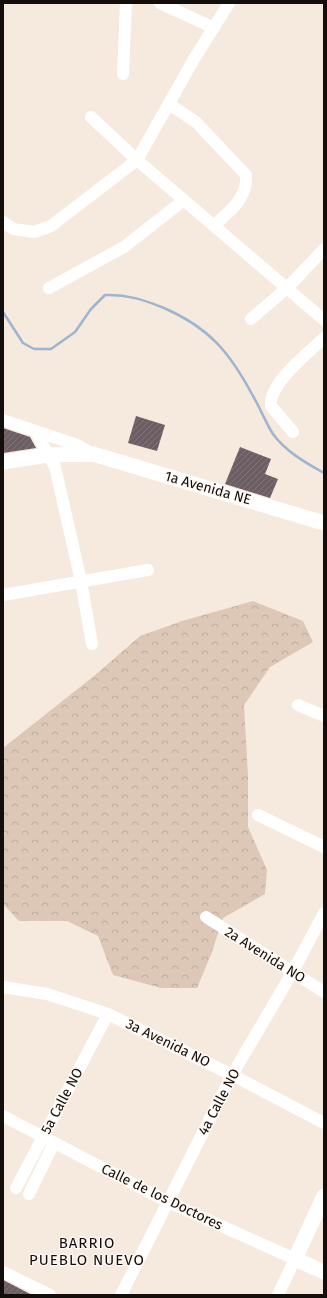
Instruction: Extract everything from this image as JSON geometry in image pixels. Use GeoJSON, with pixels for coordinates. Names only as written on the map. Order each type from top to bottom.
{"type":"FeatureCollection","features":[{"type":"Feature","properties":{"kind":"main road","name":"1a Avenida NE"},"geometry":{"type":"LineString","coordinates":[[3,462],[48,455],[93,454],[324,523]]}},
{"type":"Feature","properties":{"kind":"main road"},"geometry":{"type":"LineString","coordinates":[[295,1259],[324,1196]]}},
{"type":"Feature","properties":{"kind":"main road","name":"Calle de los Doctores"},"geometry":{"type":"LineString","coordinates":[[295,1259],[324,1272]]}},
{"type":"Feature","properties":{"kind":"street"},"geometry":{"type":"LineString","coordinates":[[123,74],[126,3]]}},
{"type":"Feature","properties":{"kind":"street"},"geometry":{"type":"LineString","coordinates":[[160,3],[214,28]]}},
{"type":"Feature","properties":{"kind":"street"},"geometry":{"type":"LineString","coordinates":[[3,222],[13,229],[34,232],[51,226],[137,160],[230,3]]}},
{"type":"Feature","properties":{"kind":"street"},"geometry":{"type":"LineString","coordinates":[[169,104],[196,122],[246,175],[246,183],[242,199],[214,226]]}},
{"type":"Feature","properties":{"kind":"street"},"geometry":{"type":"LineString","coordinates":[[91,117],[137,160],[324,320]]}},
{"type":"Feature","properties":{"kind":"street"},"geometry":{"type":"LineString","coordinates":[[49,288],[124,247],[184,200]]}},
{"type":"Feature","properties":{"kind":"street"},"geometry":{"type":"LineString","coordinates":[[251,319],[288,288],[324,249]]}},
{"type":"Feature","properties":{"kind":"street"},"geometry":{"type":"LineString","coordinates":[[293,432],[271,406],[273,394],[280,381],[324,338]]}},
{"type":"Feature","properties":{"kind":"street"},"geometry":{"type":"LineString","coordinates":[[3,420],[76,446],[93,454]]}},
{"type":"Feature","properties":{"kind":"street"},"geometry":{"type":"LineString","coordinates":[[36,432],[55,467],[81,581],[92,644]]}},
{"type":"Feature","properties":{"kind":"street"},"geometry":{"type":"LineString","coordinates":[[3,595],[148,570]]}},
{"type":"Feature","properties":{"kind":"street"},"geometry":{"type":"LineString","coordinates":[[298,704],[324,716]]}},
{"type":"Feature","properties":{"kind":"street"},"geometry":{"type":"LineString","coordinates":[[258,814],[324,847]]}},
{"type":"Feature","properties":{"kind":"street","name":"4a Calle NO"},"geometry":{"type":"LineString","coordinates":[[121,1295],[232,1075],[292,973],[324,913]]}},
{"type":"Feature","properties":{"kind":"street","name":"2a Avenida NO"},"geometry":{"type":"LineString","coordinates":[[206,917],[324,992]]}},
{"type":"Feature","properties":{"kind":"street","name":"3a Avenida NO"},"geometry":{"type":"LineString","coordinates":[[3,987],[47,994],[108,1014],[232,1075],[324,1123]]}},
{"type":"Feature","properties":{"kind":"street","name":"5a Calle NO"},"geometry":{"type":"LineString","coordinates":[[16,1188],[108,1014]]}},
{"type":"Feature","properties":{"kind":"street","name":"Calle de los Doctores"},"geometry":{"type":"LineString","coordinates":[[3,1116],[168,1202],[295,1259]]}},
{"type":"Feature","properties":{"kind":"street"},"geometry":{"type":"LineString","coordinates":[[29,1194],[54,1143]]}},
{"type":"Feature","properties":{"kind":"street"},"geometry":{"type":"LineString","coordinates":[[278,1295],[295,1259]]}},
{"type":"Feature","properties":{"kind":"street"},"geometry":{"type":"LineString","coordinates":[[3,1272],[50,1295]]}},
{"type":"Feature","properties":{"kind":"green space"},"geometry":{"type":"Polygon","coordinates":[[[253,601],[303,621],[313,642],[270,667],[244,705],[248,776],[248,827],[267,870],[265,894],[223,918],[212,952],[197,988],[161,988],[113,975],[98,936],[67,921],[19,921],[3,904],[3,748],[94,676],[140,636],[182,621],[253,601]]]}},
{"type":"Feature","properties":{"kind":"building"},"geometry":{"type":"Polygon","coordinates":[[[136,416],[165,425],[157,451],[128,443],[136,416]]]}},
{"type":"Feature","properties":{"kind":"building"},"geometry":{"type":"Polygon","coordinates":[[[3,428],[30,437],[36,448],[3,453],[3,428]]]}},
{"type":"Feature","properties":{"kind":"building"},"geometry":{"type":"Polygon","coordinates":[[[240,447],[271,459],[265,474],[278,479],[270,498],[225,484],[240,447]]]}},
{"type":"Feature","properties":{"kind":"building"},"geometry":{"type":"Polygon","coordinates":[[[3,1280],[11,1284],[32,1295],[3,1295],[3,1280]]]}},
{"type":"Feature","properties":{"kind":"waterway"},"geometry":{"type":"LineString","coordinates":[[3,312],[23,343],[34,349],[51,349],[75,332],[91,309],[105,295],[121,295],[135,298],[149,302],[180,316],[206,333],[227,355],[236,367],[256,401],[270,430],[278,440],[296,456],[324,473]]}},
{"type":"Feature","properties":{"kind":"district","name":"BARRIO PUEBLO NUEVO"},"geometry":{"type":"Point","coordinates":[87,1252]}}]}
